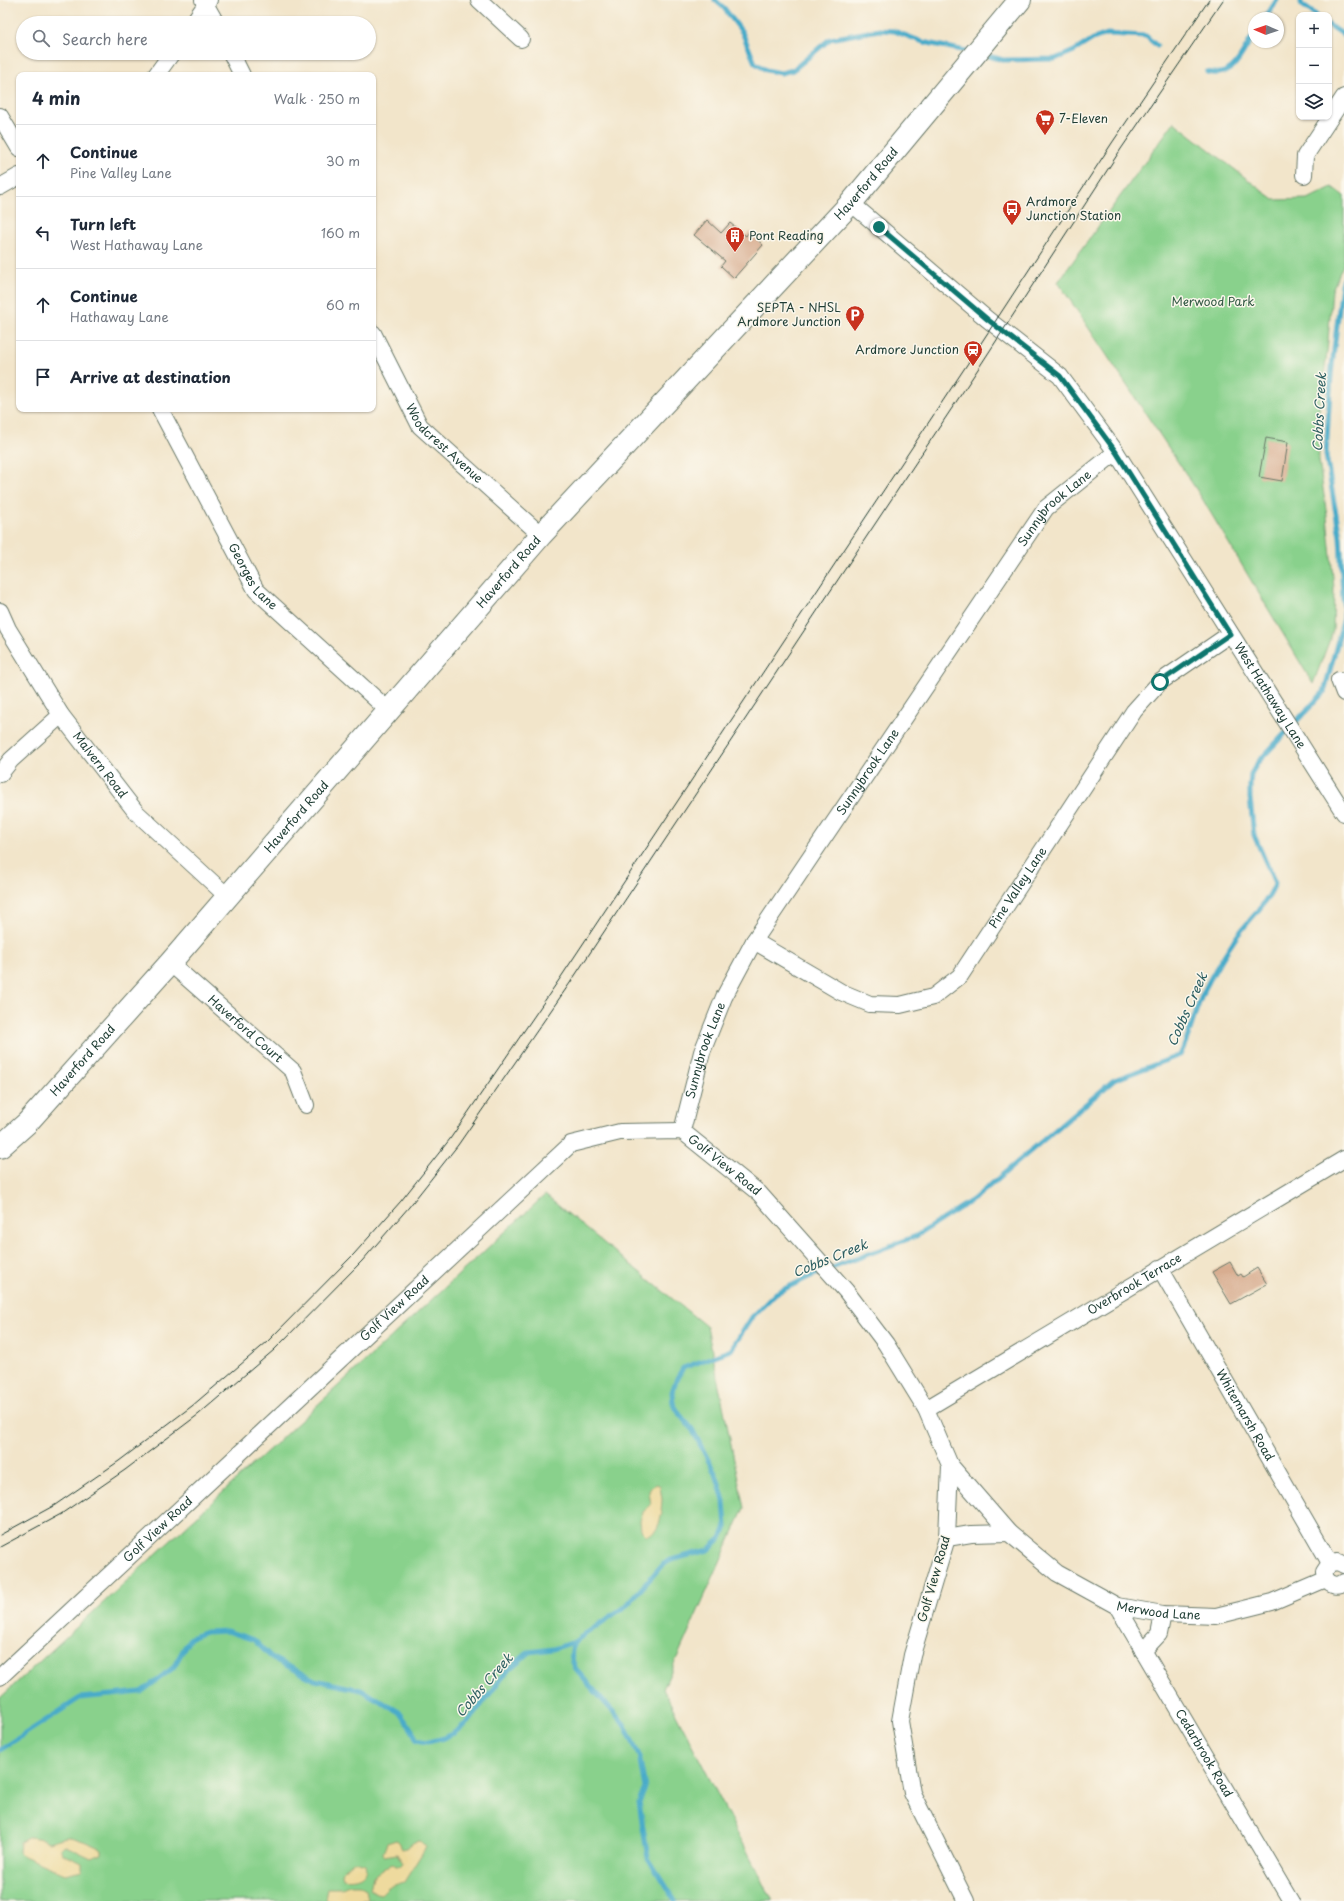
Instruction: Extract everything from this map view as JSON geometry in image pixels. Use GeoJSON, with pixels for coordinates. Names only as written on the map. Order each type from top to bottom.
{"type":"FeatureCollection","features":[{"type":"Feature","properties":{"kind":"main road","name":"Haverford Road"},"geometry":{"type":"LineString","coordinates":[[0,1147],[27,1124],[170,963],[541,535],[851,204],[1018,1]]}},
{"type":"Feature","properties":{"kind":"street"},"geometry":{"type":"LineString","coordinates":[[479,0],[522,39]]}},
{"type":"Feature","properties":{"kind":"street"},"geometry":{"type":"LineString","coordinates":[[197,16],[206,1]]}},
{"type":"Feature","properties":{"kind":"street"},"geometry":{"type":"LineString","coordinates":[[206,1],[213,16]]}},
{"type":"Feature","properties":{"kind":"street"},"geometry":{"type":"LineString","coordinates":[[158,72],[167,60]]}},
{"type":"Feature","properties":{"kind":"street"},"geometry":{"type":"LineString","coordinates":[[234,60],[240,72]]}},
{"type":"Feature","properties":{"kind":"street"},"geometry":{"type":"LineString","coordinates":[[1304,175],[1305,156],[1344,97]]}},
{"type":"Feature","properties":{"kind":"street"},"geometry":{"type":"LineString","coordinates":[[0,116],[16,143]]}},
{"type":"Feature","properties":{"kind":"street"},"geometry":{"type":"LineString","coordinates":[[0,187],[16,178]]}},
{"type":"Feature","properties":{"kind":"street","name":"West Hathaway Lane"},"geometry":{"type":"LineString","coordinates":[[851,204],[987,319],[1060,376],[1116,452],[1344,813]]}},
{"type":"Feature","properties":{"kind":"street","name":"Woodcrest Avenue"},"geometry":{"type":"LineString","coordinates":[[376,339],[420,426],[541,535]]}},
{"type":"Feature","properties":{"kind":"street","name":"Georges Lane"},"geometry":{"type":"LineString","coordinates":[[162,412],[256,590],[389,711]]}},
{"type":"Feature","properties":{"kind":"street","name":"Sunnybrook Lane"},"geometry":{"type":"LineString","coordinates":[[682,1131],[702,1052],[724,997],[754,941],[1046,508],[1116,452]]}},
{"type":"Feature","properties":{"kind":"street","name":"Malvern Road"},"geometry":{"type":"LineString","coordinates":[[0,612],[8,629],[61,715],[136,812],[227,896]]}},
{"type":"Feature","properties":{"kind":"street","name":"Pine Valley Lane"},"geometry":{"type":"LineString","coordinates":[[754,941],[841,992],[870,1004],[900,1005],[933,997],[960,976],[1134,711],[1160,682],[1230,634]]}},
{"type":"Feature","properties":{"kind":"street"},"geometry":{"type":"LineString","coordinates":[[0,774],[11,760],[61,715]]}},
{"type":"Feature","properties":{"kind":"street","name":"Haverford Court"},"geometry":{"type":"LineString","coordinates":[[170,963],[292,1071],[306,1105]]}},
{"type":"Feature","properties":{"kind":"street","name":"Golf View Road"},"geometry":{"type":"LineString","coordinates":[[0,1677],[571,1144],[620,1132],[682,1131],[759,1193],[846,1291],[886,1344],[926,1409],[950,1465],[947,1538],[912,1655],[900,1721],[912,1793],[966,1901]]}},
{"type":"Feature","properties":{"kind":"street","name":"Overbrook Terrace"},"geometry":{"type":"LineString","coordinates":[[926,1409],[1160,1268],[1342,1166]]}},
{"type":"Feature","properties":{"kind":"street","name":"Whitemarsh Road"},"geometry":{"type":"LineString","coordinates":[[1160,1268],[1337,1564]]}},
{"type":"Feature","properties":{"kind":"street","name":"Merwood Lane"},"geometry":{"type":"LineString","coordinates":[[950,1465],[1009,1533],[1057,1573],[1117,1606],[1163,1614],[1216,1616],[1272,1602],[1326,1579]]}},
{"type":"Feature","properties":{"kind":"street"},"geometry":{"type":"LineString","coordinates":[[947,1538],[971,1534],[1009,1533]]}},
{"type":"Feature","properties":{"kind":"street"},"geometry":{"type":"LineString","coordinates":[[1337,1564],[1324,1572],[1326,1579],[1332,1584],[1344,1583]]}},
{"type":"Feature","properties":{"kind":"street","name":"Cedarbrook Road"},"geometry":{"type":"LineString","coordinates":[[1117,1606],[1291,1901]]}},
{"type":"Feature","properties":{"kind":"street"},"geometry":{"type":"LineString","coordinates":[[1143,1651],[1159,1634],[1163,1614]]}},
{"type":"Feature","properties":{"kind":"green space","name":"Merwood Park"},"geometry":{"type":"Polygon","coordinates":[[[1174,122],[1274,200],[1308,199],[1332,187],[1344,196],[1344,263],[1332,290],[1327,353],[1318,417],[1319,461],[1327,516],[1334,588],[1333,631],[1313,684],[1200,495],[1058,282],[1174,122]]]}},
{"type":"Feature","properties":{"kind":"green space"},"geometry":{"type":"Polygon","coordinates":[[[545,1195],[707,1327],[744,1508],[663,1689],[773,1901],[0,1901],[0,1698],[545,1195]]]}},
{"type":"Feature","properties":{"kind":"sand"},"geometry":{"type":"Polygon","coordinates":[[[657,1484],[660,1486],[662,1512],[656,1530],[646,1535],[641,1530],[640,1520],[643,1512],[651,1505],[649,1491],[651,1487],[657,1484]]]}},
{"type":"Feature","properties":{"kind":"sand"},"geometry":{"type":"Polygon","coordinates":[[[30,1837],[43,1839],[48,1842],[70,1837],[99,1848],[102,1850],[102,1854],[91,1858],[66,1846],[60,1848],[63,1854],[82,1863],[82,1870],[65,1874],[23,1856],[19,1852],[20,1842],[30,1837]]]}},
{"type":"Feature","properties":{"kind":"sand"},"geometry":{"type":"Polygon","coordinates":[[[396,1840],[402,1849],[407,1848],[414,1842],[420,1841],[426,1847],[404,1882],[388,1887],[381,1894],[376,1893],[370,1889],[373,1876],[392,1863],[396,1866],[400,1866],[403,1863],[397,1854],[384,1856],[383,1853],[387,1843],[396,1840]]]}},
{"type":"Feature","properties":{"kind":"sand"},"geometry":{"type":"Polygon","coordinates":[[[355,1861],[365,1864],[365,1872],[359,1877],[343,1878],[342,1874],[344,1869],[355,1861]]]}},
{"type":"Feature","properties":{"kind":"sand"},"geometry":{"type":"Polygon","coordinates":[[[349,1885],[359,1885],[366,1889],[368,1900],[327,1901],[326,1898],[328,1888],[342,1888],[349,1885]]]}},
{"type":"Feature","properties":{"kind":"building","name":"Pont Reading"},"geometry":{"type":"Polygon","coordinates":[[[707,220],[721,233],[730,223],[746,236],[749,232],[763,245],[734,278],[721,266],[725,261],[694,235],[707,220]]]}},
{"type":"Feature","properties":{"kind":"building"},"geometry":{"type":"Polygon","coordinates":[[[1266,438],[1288,442],[1282,481],[1259,477],[1266,438]]]}},
{"type":"Feature","properties":{"kind":"building"},"geometry":{"type":"Polygon","coordinates":[[[1230,1262],[1238,1276],[1241,1274],[1243,1277],[1257,1268],[1267,1284],[1231,1304],[1212,1272],[1230,1262]]]}},
{"type":"Feature","properties":{"kind":"waterway"},"geometry":{"type":"LineString","coordinates":[[715,0],[724,8],[742,32],[755,63],[766,70],[781,73],[793,70],[830,39],[879,30],[894,31],[923,42],[970,52]]}},
{"type":"Feature","properties":{"kind":"waterway"},"geometry":{"type":"LineString","coordinates":[[1269,12],[1277,0]]}},
{"type":"Feature","properties":{"kind":"waterway","name":"Cobbs Creek"},"geometry":{"type":"LineString","coordinates":[[1300,0],[1302,5],[1312,12]]}},
{"type":"Feature","properties":{"kind":"waterway","name":"Cobbs Creek"},"geometry":{"type":"LineString","coordinates":[[1332,27],[1344,35]]}},
{"type":"Feature","properties":{"kind":"waterway"},"geometry":{"type":"LineString","coordinates":[[982,54],[1003,60],[1055,59],[1074,51],[1093,39],[1107,34],[1146,36],[1157,46]]}},
{"type":"Feature","properties":{"kind":"waterway"},"geometry":{"type":"LineString","coordinates":[[1207,72],[1224,72],[1231,68],[1241,57],[1248,45]]}},
{"type":"Feature","properties":{"kind":"waterway","name":"Cobbs Creek"},"geometry":{"type":"LineString","coordinates":[[0,1750],[80,1698],[141,1692],[173,1668],[190,1638],[206,1632],[227,1631],[254,1640],[272,1658],[315,1680],[361,1690],[377,1699],[399,1712],[412,1730],[417,1740],[427,1742],[441,1739],[454,1733],[468,1722],[508,1670],[529,1652],[553,1649],[574,1642],[627,1605],[662,1565],[671,1560],[708,1550],[721,1538],[726,1527],[724,1501],[717,1477],[692,1429],[680,1415],[673,1403],[672,1392],[677,1378],[683,1368],[731,1350],[752,1317],[776,1293],[811,1276],[916,1236],[974,1199],[1114,1080],[1180,1055],[1205,989],[1235,939],[1262,905],[1272,891],[1275,883],[1254,835],[1250,798],[1251,774],[1258,762],[1324,692],[1344,618],[1340,537],[1326,455],[1331,374],[1342,284],[1344,279]]}},
{"type":"Feature","properties":{"kind":"waterway"},"geometry":{"type":"LineString","coordinates":[[574,1642],[572,1657],[573,1664],[577,1671],[624,1724],[639,1755],[645,1788],[639,1803],[648,1858],[675,1901]]}},
{"type":"Feature","properties":{"kind":"tram line"},"geometry":{"type":"LineString","coordinates":[[0,1535],[55,1505],[119,1461],[192,1406],[267,1342],[354,1254],[401,1201],[450,1139],[561,977],[1112,143],[1209,0]]}},
{"type":"Feature","properties":{"kind":"tram line"},"geometry":{"type":"LineString","coordinates":[[0,1547],[61,1514],[125,1470],[199,1414],[274,1350],[362,1261],[409,1207],[458,1145],[570,983],[978,369],[1121,149],[1223,0]]}},
{"type":"Feature","properties":{"kind":"place","name":"7-Eleven"},"geometry":{"type":"Point","coordinates":[1045,136]}},
{"type":"Feature","properties":{"kind":"place","name":"Ardmore Junction Station"},"geometry":{"type":"Point","coordinates":[1012,226]}},
{"type":"Feature","properties":{"kind":"place","name":"Pont Reading"},"geometry":{"type":"Point","coordinates":[735,253]}},
{"type":"Feature","properties":{"kind":"place","name":"SEPTA - NHSL Ardmore Junction"},"geometry":{"type":"Point","coordinates":[855,332]}},
{"type":"Feature","properties":{"kind":"place","name":"Ardmore Junction"},"geometry":{"type":"Point","coordinates":[973,367]}},
{"type":"Feature","properties":{"kind":"route"},"geometry":{"type":"LineString","coordinates":[[879,227],[987,319],[1060,376],[1116,452],[1230,634],[1160,682]]}}]}
